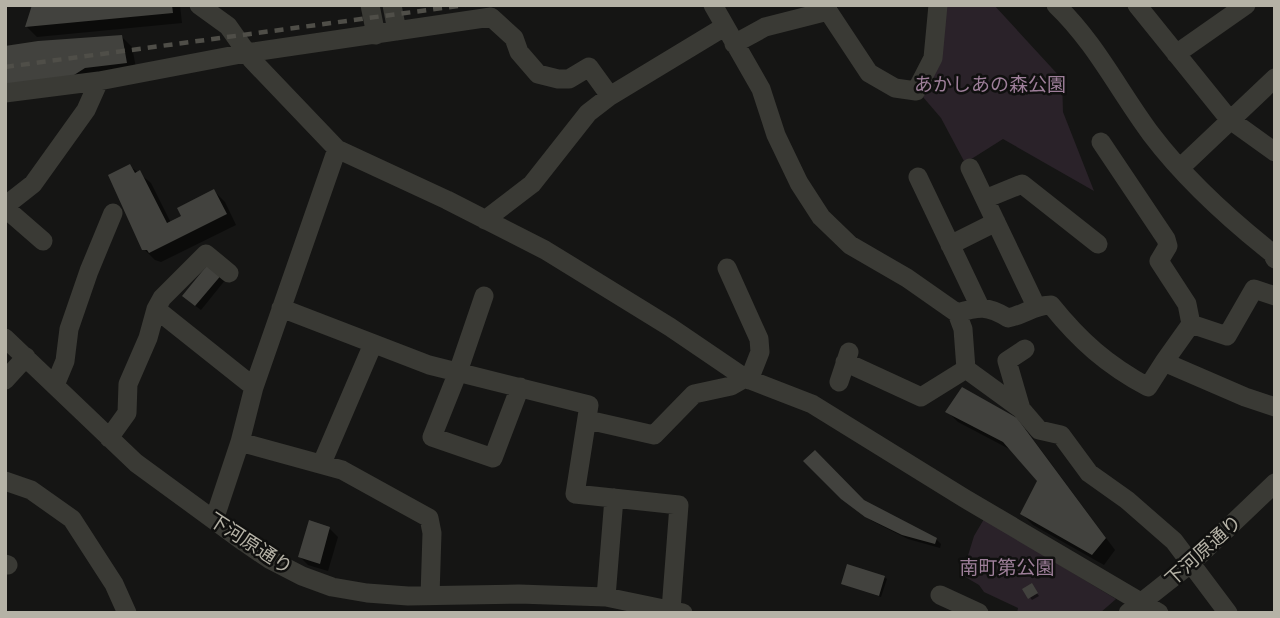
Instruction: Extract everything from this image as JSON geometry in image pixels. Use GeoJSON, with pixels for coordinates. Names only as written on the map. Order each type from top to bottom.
{"type":"FeatureCollection","features":[{"type":"Feature","properties":{"kind":"street"},"geometry":{"type":"LineString","coordinates":[[199,5],[228,26],[246,53],[337,149],[545,250],[670,327],[747,379],[812,404],[1135,608],[1159,613]]}},
{"type":"Feature","properties":{"kind":"street"},"geometry":{"type":"LineString","coordinates":[[370,5],[376,34]]}},
{"type":"Feature","properties":{"kind":"street"},"geometry":{"type":"LineString","coordinates":[[392,5],[397,31]]}},
{"type":"Feature","properties":{"kind":"street"},"geometry":{"type":"LineString","coordinates":[[713,5],[761,89],[776,135],[799,183],[821,217],[850,245],[907,278],[957,313],[963,329],[966,369],[1021,410],[1039,430],[1061,435],[1089,473],[1127,500],[1174,541],[1228,613]]}},
{"type":"Feature","properties":{"kind":"street"},"geometry":{"type":"LineString","coordinates":[[485,220],[531,184],[588,113],[610,96],[729,35],[827,8],[869,73],[895,88],[916,91],[933,58],[938,5]]}},
{"type":"Feature","properties":{"kind":"street"},"geometry":{"type":"LineString","coordinates":[[1056,5],[1111,73],[1150,134],[1234,223],[1272,253],[1275,259]]}},
{"type":"Feature","properties":{"kind":"street"},"geometry":{"type":"LineString","coordinates":[[1137,5],[1228,120],[1275,152]]}},
{"type":"Feature","properties":{"kind":"street"},"geometry":{"type":"LineString","coordinates":[[1176,54],[1246,5]]}},
{"type":"Feature","properties":{"kind":"street"},"geometry":{"type":"LineString","coordinates":[[5,93],[99,81],[246,53],[491,16],[514,38],[519,52],[538,74],[569,79],[589,67],[610,96]]}},
{"type":"Feature","properties":{"kind":"street"},"geometry":{"type":"LineString","coordinates":[[1180,168],[1275,78]]}},
{"type":"Feature","properties":{"kind":"street"},"geometry":{"type":"LineString","coordinates":[[43,241],[5,207],[33,184],[86,110],[99,81]]}},
{"type":"Feature","properties":{"kind":"street"},"geometry":{"type":"LineString","coordinates":[[957,313],[980,307],[996,310],[1008,318],[1018,316],[1036,306],[1051,305],[1075,334],[1103,360],[1149,387],[1191,324],[1186,304],[1159,261],[1168,246],[1166,239],[1101,142]]}},
{"type":"Feature","properties":{"kind":"street"},"geometry":{"type":"LineString","coordinates":[[214,520],[240,442],[254,387],[337,149]]}},
{"type":"Feature","properties":{"kind":"street"},"geometry":{"type":"LineString","coordinates":[[970,168],[1036,306]]}},
{"type":"Feature","properties":{"kind":"street"},"geometry":{"type":"LineString","coordinates":[[918,177],[980,307]]}},
{"type":"Feature","properties":{"kind":"street"},"geometry":{"type":"LineString","coordinates":[[985,199],[1022,184],[1098,244]]}},
{"type":"Feature","properties":{"kind":"street"},"geometry":{"type":"LineString","coordinates":[[55,385],[65,361],[69,329],[113,213]]}},
{"type":"Feature","properties":{"kind":"street"},"geometry":{"type":"LineString","coordinates":[[950,245],[996,222]]}},
{"type":"Feature","properties":{"kind":"street"},"geometry":{"type":"LineString","coordinates":[[109,439],[127,413],[128,384],[162,298],[206,254],[229,273]]}},
{"type":"Feature","properties":{"kind":"street"},"geometry":{"type":"LineString","coordinates":[[281,308],[429,365],[520,387],[654,435],[694,394],[731,386],[747,379],[760,352],[759,339],[726,278]]}},
{"type":"Feature","properties":{"kind":"street"},"geometry":{"type":"LineString","coordinates":[[1191,324],[1227,336],[1254,289],[1275,296]]}},
{"type":"Feature","properties":{"kind":"street"},"geometry":{"type":"LineString","coordinates":[[484,296],[432,437],[493,458],[520,387]]}},
{"type":"Feature","properties":{"kind":"street"},"geometry":{"type":"LineString","coordinates":[[156,309],[254,387]]}},
{"type":"Feature","properties":{"kind":"street","name":"下河原通り"},"geometry":{"type":"LineString","coordinates":[[5,338],[136,463],[269,559],[302,576],[332,587],[408,604],[430,596],[519,594],[606,597],[677,612]]}},
{"type":"Feature","properties":{"kind":"street"},"geometry":{"type":"LineString","coordinates":[[322,463],[373,344]]}},
{"type":"Feature","properties":{"kind":"street"},"geometry":{"type":"LineString","coordinates":[[1021,410],[1007,361],[1025,349]]}},
{"type":"Feature","properties":{"kind":"street"},"geometry":{"type":"LineString","coordinates":[[5,380],[26,357]]}},
{"type":"Feature","properties":{"kind":"street"},"geometry":{"type":"LineString","coordinates":[[839,383],[847,357],[920,397],[966,369]]}},
{"type":"Feature","properties":{"kind":"street"},"geometry":{"type":"LineString","coordinates":[[1164,362],[1275,407]]}},
{"type":"Feature","properties":{"kind":"street"},"geometry":{"type":"LineString","coordinates":[[588,412],[575,494],[679,505],[677,612]]}},
{"type":"Feature","properties":{"kind":"street"},"geometry":{"type":"LineString","coordinates":[[240,442],[322,463],[358,477],[429,518],[432,533],[430,596]]}},
{"type":"Feature","properties":{"kind":"street"},"geometry":{"type":"LineString","coordinates":[[5,481],[31,490],[72,519],[114,584],[127,613]]}},
{"type":"Feature","properties":{"kind":"street","name":"下河原通り"},"geometry":{"type":"LineString","coordinates":[[1135,608],[1190,564],[1275,483]]}},
{"type":"Feature","properties":{"kind":"street"},"geometry":{"type":"LineString","coordinates":[[606,597],[614,498]]}},
{"type":"Feature","properties":{"kind":"street"},"geometry":{"type":"LineString","coordinates":[[940,595],[979,613]]}},
{"type":"Feature","properties":{"kind":"green space","name":"あかしあの森公園"},"geometry":{"type":"Polygon","coordinates":[[[943,5],[994,5],[1062,79],[1063,112],[1094,191],[1003,139],[965,163],[941,118],[923,97],[939,63],[943,5]]]}},
{"type":"Feature","properties":{"kind":"green space","name":"南町第公園"},"geometry":{"type":"Polygon","coordinates":[[[984,519],[1116,599],[1100,613],[1017,613],[1018,608],[984,592],[979,585],[962,575],[974,536],[984,519]]]}},
{"type":"Feature","properties":{"kind":"building"},"geometry":{"type":"Polygon","coordinates":[[[32,5],[172,5],[173,13],[25,27],[32,5]]]}},
{"type":"Feature","properties":{"kind":"building"},"geometry":{"type":"Polygon","coordinates":[[[122,35],[127,63],[85,68],[71,77],[5,85],[5,46],[122,35]]]}},
{"type":"Feature","properties":{"kind":"building"},"geometry":{"type":"Polygon","coordinates":[[[130,164],[135,173],[140,170],[167,223],[181,216],[177,208],[214,189],[227,214],[149,253],[142,250],[108,175],[130,164]]]}},
{"type":"Feature","properties":{"kind":"building"},"geometry":{"type":"Polygon","coordinates":[[[209,263],[223,273],[195,306],[182,296],[209,263]]]}},
{"type":"Feature","properties":{"kind":"building"},"geometry":{"type":"Polygon","coordinates":[[[962,387],[1017,418],[1106,538],[1092,555],[1020,514],[1037,481],[1003,442],[945,412],[962,387]]]}},
{"type":"Feature","properties":{"kind":"building"},"geometry":{"type":"Polygon","coordinates":[[[815,450],[864,500],[937,538],[935,544],[902,535],[865,517],[841,499],[803,461],[815,450]]]}},
{"type":"Feature","properties":{"kind":"building"},"geometry":{"type":"Polygon","coordinates":[[[309,520],[330,527],[320,564],[298,557],[309,520]]]}},
{"type":"Feature","properties":{"kind":"building"},"geometry":{"type":"Polygon","coordinates":[[[847,564],[885,576],[879,596],[841,584],[847,564]]]}},
{"type":"Feature","properties":{"kind":"building"},"geometry":{"type":"Polygon","coordinates":[[[1032,583],[1038,593],[1028,599],[1022,589],[1032,583]]]}},
{"type":"Feature","properties":{"kind":"railway"},"geometry":{"type":"LineString","coordinates":[[5,67],[465,5]]}}]}
